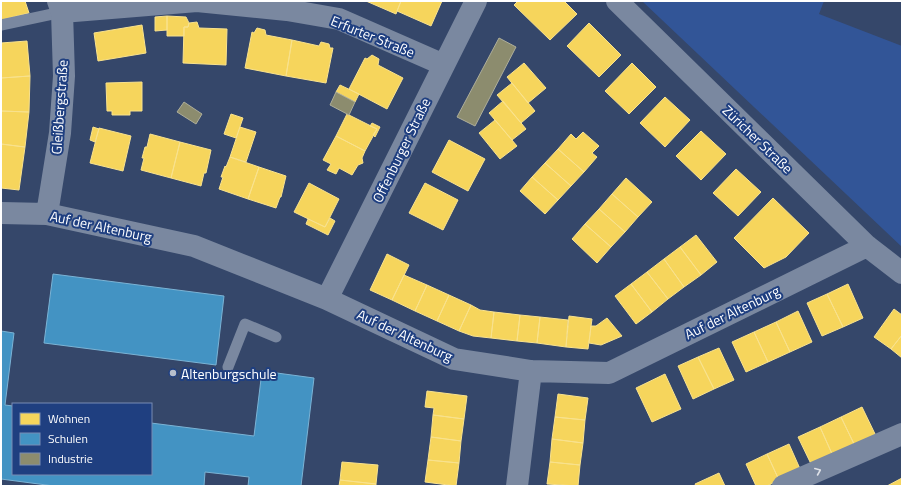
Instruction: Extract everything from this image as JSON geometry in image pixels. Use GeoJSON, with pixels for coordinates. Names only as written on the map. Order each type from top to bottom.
{"type":"FeatureCollection","features":[{"type":"Feature","properties":{"kind":"street","name":"Erfurter Straße"},"geometry":{"type":"LineString","coordinates":[[60,6],[197,1],[287,10],[339,19],[444,65]]}},
{"type":"Feature","properties":{"kind":"street","name":"Offenburger Straße"},"geometry":{"type":"LineString","coordinates":[[327,299],[476,1]]}},
{"type":"Feature","properties":{"kind":"street","name":"Züricher Straße"},"geometry":{"type":"LineString","coordinates":[[617,1],[866,246],[902,273]]}},
{"type":"Feature","properties":{"kind":"street","name":"Gleißbergstraße"},"geometry":{"type":"LineString","coordinates":[[47,214],[60,133],[64,76],[60,6]]}},
{"type":"Feature","properties":{"kind":"street","name":"Auf der Altenburg"},"geometry":{"type":"LineString","coordinates":[[1,213],[47,214],[194,246],[327,299],[454,359],[531,371],[609,374],[866,246]]}},
{"type":"Feature","properties":{"kind":"street"},"geometry":{"type":"LineString","coordinates":[[517,486],[531,371]]}},
{"type":"Feature","properties":{"kind":"street"},"geometry":{"type":"LineString","coordinates":[[783,486],[902,434]]}},
{"type":"Feature","properties":{"kind":"lane"},"geometry":{"type":"LineString","coordinates":[[1,25],[60,6]]}},
{"type":"Feature","properties":{"kind":"lane"},"geometry":{"type":"LineString","coordinates":[[228,367],[245,324],[276,337]]}},
{"type":"Feature","properties":{"kind":"shaded area"},"geometry":{"type":"Polygon","coordinates":[[[642,1],[824,1],[819,14],[902,46],[902,247],[642,1]]]}},
{"type":"Feature","properties":{"kind":"building: Wohnen"},"geometry":{"type":"Polygon","coordinates":[[[1,1],[25,1],[29,13],[1,20],[1,1]]]}},
{"type":"Feature","properties":{"kind":"building: Wohnen"},"geometry":{"type":"Polygon","coordinates":[[[366,1],[401,1],[396,14],[366,1]]]}},
{"type":"Feature","properties":{"kind":"building: Wohnen"},"geometry":{"type":"Polygon","coordinates":[[[401,1],[442,1],[431,26],[397,11],[401,1]]]}},
{"type":"Feature","properties":{"kind":"building: Wohnen"},"geometry":{"type":"Polygon","coordinates":[[[518,1],[564,1],[577,14],[550,40],[514,5],[518,1]]]}},
{"type":"Feature","properties":{"kind":"building: Wohnen"},"geometry":{"type":"Polygon","coordinates":[[[167,16],[167,30],[155,31],[155,17],[167,16]]]}},
{"type":"Feature","properties":{"kind":"building: Wohnen"},"geometry":{"type":"Polygon","coordinates":[[[167,16],[186,17],[189,23],[188,27],[184,27],[184,36],[167,36],[167,16]]]}},
{"type":"Feature","properties":{"kind":"building: Wohnen"},"geometry":{"type":"Polygon","coordinates":[[[197,22],[199,28],[227,29],[226,65],[183,63],[184,27],[188,27],[189,23],[197,22]]]}},
{"type":"Feature","properties":{"kind":"building: Wohnen"},"geometry":{"type":"Polygon","coordinates":[[[589,23],[621,55],[599,77],[567,46],[589,23]]]}},
{"type":"Feature","properties":{"kind":"building: Wohnen"},"geometry":{"type":"Polygon","coordinates":[[[142,25],[146,53],[98,61],[94,33],[142,25]]]}},
{"type":"Feature","properties":{"kind":"building: Wohnen"},"geometry":{"type":"Polygon","coordinates":[[[257,28],[265,30],[266,35],[292,40],[286,76],[245,68],[252,32],[254,33],[257,28]]]}},
{"type":"Feature","properties":{"kind":"building: Wohnen"},"geometry":{"type":"Polygon","coordinates":[[[292,40],[319,46],[321,42],[329,44],[330,48],[333,48],[326,83],[286,76],[292,40]]]}},
{"type":"Feature","properties":{"kind":"building: Wohnen"},"geometry":{"type":"Polygon","coordinates":[[[27,41],[30,76],[1,78],[1,43],[27,41]]]}},
{"type":"Feature","properties":{"kind":"building: Wohnen"},"geometry":{"type":"Polygon","coordinates":[[[372,55],[379,59],[378,65],[403,78],[387,109],[349,89],[365,58],[367,59],[372,55]]]}},
{"type":"Feature","properties":{"kind":"building: Wohnen"},"geometry":{"type":"Polygon","coordinates":[[[524,63],[546,88],[528,103],[507,77],[524,63]]]}},
{"type":"Feature","properties":{"kind":"building: Wohnen"},"geometry":{"type":"Polygon","coordinates":[[[632,63],[656,87],[629,114],[605,91],[632,63]]]}},
{"type":"Feature","properties":{"kind":"building: Wohnen"},"geometry":{"type":"Polygon","coordinates":[[[30,76],[29,112],[1,111],[1,78],[30,76]]]}},
{"type":"Feature","properties":{"kind":"building: Wohnen"},"geometry":{"type":"Polygon","coordinates":[[[142,82],[142,111],[130,111],[130,115],[112,115],[112,111],[107,111],[106,83],[142,82]]]}},
{"type":"Feature","properties":{"kind":"building: Wohnen"},"geometry":{"type":"Polygon","coordinates":[[[512,83],[535,111],[521,123],[497,95],[512,83]]]}},
{"type":"Feature","properties":{"kind":"building: Wohnen"},"geometry":{"type":"Polygon","coordinates":[[[340,85],[359,94],[355,102],[336,92],[340,85]]]}},
{"type":"Feature","properties":{"kind":"building: Wohnen"},"geometry":{"type":"Polygon","coordinates":[[[665,97],[690,120],[665,147],[640,123],[665,97]]]}},
{"type":"Feature","properties":{"kind":"building: Wohnen"},"geometry":{"type":"Polygon","coordinates":[[[503,101],[526,129],[512,140],[489,113],[503,101]]]}},
{"type":"Feature","properties":{"kind":"building: Wohnen"},"geometry":{"type":"Polygon","coordinates":[[[1,111],[29,112],[25,147],[1,144],[1,111]]]}},
{"type":"Feature","properties":{"kind":"building: Wohnen"},"geometry":{"type":"Polygon","coordinates":[[[231,114],[243,118],[236,138],[224,134],[231,114]]]}},
{"type":"Feature","properties":{"kind":"building: Wohnen"},"geometry":{"type":"Polygon","coordinates":[[[347,114],[377,129],[365,151],[336,136],[347,114]]]}},
{"type":"Feature","properties":{"kind":"building: Wohnen"},"geometry":{"type":"Polygon","coordinates":[[[495,120],[517,146],[500,159],[479,133],[495,120]]]}},
{"type":"Feature","properties":{"kind":"building: Wohnen"},"geometry":{"type":"Polygon","coordinates":[[[372,123],[380,127],[375,137],[373,135],[377,129],[370,126],[372,123]]]}},
{"type":"Feature","properties":{"kind":"building: Wohnen"},"geometry":{"type":"Polygon","coordinates":[[[93,127],[99,129],[95,142],[90,140],[93,127]]]}},
{"type":"Feature","properties":{"kind":"building: Wohnen"},"geometry":{"type":"Polygon","coordinates":[[[240,127],[256,132],[246,162],[230,157],[240,127]]]}},
{"type":"Feature","properties":{"kind":"building: Wohnen"},"geometry":{"type":"Polygon","coordinates":[[[99,128],[131,136],[123,171],[90,163],[99,128]]]}},
{"type":"Feature","properties":{"kind":"building: Wohnen"},"geometry":{"type":"Polygon","coordinates":[[[701,131],[726,154],[701,180],[676,156],[701,131]]]}},
{"type":"Feature","properties":{"kind":"building: Wohnen"},"geometry":{"type":"Polygon","coordinates":[[[583,132],[599,146],[592,153],[597,157],[584,172],[558,149],[571,134],[576,139],[583,132]]]}},
{"type":"Feature","properties":{"kind":"building: Wohnen"},"geometry":{"type":"Polygon","coordinates":[[[150,134],[180,142],[171,178],[141,170],[144,158],[142,158],[145,147],[147,147],[150,134]]]}},
{"type":"Feature","properties":{"kind":"building: Wohnen"},"geometry":{"type":"Polygon","coordinates":[[[336,136],[365,151],[362,158],[363,163],[358,165],[352,175],[339,168],[336,174],[327,170],[331,164],[323,160],[336,136]]]}},
{"type":"Feature","properties":{"kind":"building: Wohnen"},"geometry":{"type":"Polygon","coordinates":[[[449,140],[485,159],[468,191],[432,172],[449,140]]]}},
{"type":"Feature","properties":{"kind":"building: Wohnen"},"geometry":{"type":"Polygon","coordinates":[[[180,142],[211,150],[206,173],[204,173],[201,186],[171,178],[180,142]]]}},
{"type":"Feature","properties":{"kind":"building: Wohnen"},"geometry":{"type":"Polygon","coordinates":[[[1,144],[25,147],[19,190],[1,188],[1,144]]]}},
{"type":"Feature","properties":{"kind":"building: Wohnen"},"geometry":{"type":"Polygon","coordinates":[[[558,149],[584,172],[571,186],[545,163],[558,149]]]}},
{"type":"Feature","properties":{"kind":"building: Wohnen"},"geometry":{"type":"Polygon","coordinates":[[[230,157],[259,167],[248,199],[219,189],[223,177],[221,177],[230,157]]]}},
{"type":"Feature","properties":{"kind":"building: Wohnen"},"geometry":{"type":"Polygon","coordinates":[[[545,163],[571,186],[558,200],[532,177],[545,163]]]}},
{"type":"Feature","properties":{"kind":"building: Wohnen"},"geometry":{"type":"Polygon","coordinates":[[[259,167],[286,176],[281,197],[276,208],[248,199],[259,167]]]}},
{"type":"Feature","properties":{"kind":"building: Wohnen"},"geometry":{"type":"Polygon","coordinates":[[[736,169],[761,192],[738,216],[713,193],[736,169]]]}},
{"type":"Feature","properties":{"kind":"building: Wohnen"},"geometry":{"type":"Polygon","coordinates":[[[532,177],[558,200],[545,214],[520,191],[532,177]]]}},
{"type":"Feature","properties":{"kind":"building: Wohnen"},"geometry":{"type":"Polygon","coordinates":[[[626,178],[652,202],[638,217],[612,194],[626,178]]]}},
{"type":"Feature","properties":{"kind":"building: Wohnen"},"geometry":{"type":"Polygon","coordinates":[[[309,183],[339,199],[325,227],[294,212],[309,183]]]}},
{"type":"Feature","properties":{"kind":"building: Wohnen"},"geometry":{"type":"Polygon","coordinates":[[[425,183],[458,200],[443,230],[409,213],[425,183]]]}},
{"type":"Feature","properties":{"kind":"building: Wohnen"},"geometry":{"type":"Polygon","coordinates":[[[612,194],[638,217],[625,232],[599,209],[612,194]]]}},
{"type":"Feature","properties":{"kind":"building: Wohnen"},"geometry":{"type":"Polygon","coordinates":[[[773,198],[809,233],[786,257],[764,268],[734,238],[773,198]]]}},
{"type":"Feature","properties":{"kind":"building: Wohnen"},"geometry":{"type":"Polygon","coordinates":[[[599,209],[625,232],[611,247],[585,224],[599,209]]]}},
{"type":"Feature","properties":{"kind":"building: Wohnen"},"geometry":{"type":"Polygon","coordinates":[[[330,218],[335,221],[328,235],[306,224],[308,219],[325,227],[330,218]]]}},
{"type":"Feature","properties":{"kind":"building: Wohnen"},"geometry":{"type":"Polygon","coordinates":[[[585,224],[611,247],[597,263],[572,239],[585,224]]]}},
{"type":"Feature","properties":{"kind":"building: Wohnen"},"geometry":{"type":"Polygon","coordinates":[[[696,235],[717,262],[701,275],[680,247],[696,235]]]}},
{"type":"Feature","properties":{"kind":"building: Wohnen"},"geometry":{"type":"Polygon","coordinates":[[[680,247],[701,275],[684,287],[664,259],[680,247]]]}},
{"type":"Feature","properties":{"kind":"building: Wohnen"},"geometry":{"type":"Polygon","coordinates":[[[387,254],[409,265],[392,300],[370,290],[387,254]]]}},
{"type":"Feature","properties":{"kind":"building: Wohnen"},"geometry":{"type":"Polygon","coordinates":[[[664,259],[684,287],[668,299],[647,272],[664,259]]]}},
{"type":"Feature","properties":{"kind":"building: Wohnen"},"geometry":{"type":"Polygon","coordinates":[[[647,272],[668,299],[652,312],[631,284],[647,272]]]}},
{"type":"Feature","properties":{"kind":"building: Wohnen"},"geometry":{"type":"Polygon","coordinates":[[[404,275],[427,285],[415,311],[392,300],[404,275]]]}},
{"type":"Feature","properties":{"kind":"building: Wohnen"},"geometry":{"type":"Polygon","coordinates":[[[631,284],[652,312],[636,324],[615,296],[631,284]]]}},
{"type":"Feature","properties":{"kind":"building: Wohnen"},"geometry":{"type":"Polygon","coordinates":[[[848,284],[863,318],[843,327],[827,294],[848,284]]]}},
{"type":"Feature","properties":{"kind":"building: Wohnen"},"geometry":{"type":"Polygon","coordinates":[[[427,285],[449,295],[437,321],[415,311],[427,285]]]}},
{"type":"Feature","properties":{"kind":"building: Wohnen"},"geometry":{"type":"Polygon","coordinates":[[[827,294],[843,327],[822,336],[807,303],[827,294]]]}},
{"type":"Feature","properties":{"kind":"building: Wohnen"},"geometry":{"type":"Polygon","coordinates":[[[449,295],[471,305],[459,331],[437,321],[449,295]]]}},
{"type":"Feature","properties":{"kind":"building: Wohnen"},"geometry":{"type":"Polygon","coordinates":[[[471,305],[480,310],[494,312],[491,338],[473,336],[459,331],[471,305]]]}},
{"type":"Feature","properties":{"kind":"building: Wohnen"},"geometry":{"type":"Polygon","coordinates":[[[894,309],[902,315],[902,335],[891,349],[874,337],[894,309]]]}},
{"type":"Feature","properties":{"kind":"building: Wohnen"},"geometry":{"type":"Polygon","coordinates":[[[798,311],[812,342],[790,352],[776,322],[798,311]]]}},
{"type":"Feature","properties":{"kind":"building: Wohnen"},"geometry":{"type":"Polygon","coordinates":[[[494,312],[520,315],[517,341],[491,338],[494,312]]]}},
{"type":"Feature","properties":{"kind":"building: Wohnen"},"geometry":{"type":"Polygon","coordinates":[[[520,315],[540,317],[537,343],[517,341],[520,315]]]}},
{"type":"Feature","properties":{"kind":"building: Wohnen"},"geometry":{"type":"Polygon","coordinates":[[[569,316],[592,319],[588,349],[566,347],[569,316]]]}},
{"type":"Feature","properties":{"kind":"building: Wohnen"},"geometry":{"type":"Polygon","coordinates":[[[540,317],[568,320],[566,347],[537,343],[540,317]]]}},
{"type":"Feature","properties":{"kind":"building: Wohnen"},"geometry":{"type":"Polygon","coordinates":[[[607,318],[622,336],[601,345],[589,343],[591,326],[596,326],[607,318]]]}},
{"type":"Feature","properties":{"kind":"building: Wohnen"},"geometry":{"type":"Polygon","coordinates":[[[776,322],[790,352],[768,362],[754,332],[776,322]]]}},
{"type":"Feature","properties":{"kind":"building: Wohnen"},"geometry":{"type":"Polygon","coordinates":[[[754,332],[768,362],[746,372],[732,342],[754,332]]]}},
{"type":"Feature","properties":{"kind":"building: Wohnen"},"geometry":{"type":"Polygon","coordinates":[[[902,335],[902,358],[891,349],[902,335]]]}},
{"type":"Feature","properties":{"kind":"building: Wohnen"},"geometry":{"type":"Polygon","coordinates":[[[719,348],[734,380],[714,389],[698,357],[719,348]]]}},
{"type":"Feature","properties":{"kind":"building: Wohnen"},"geometry":{"type":"Polygon","coordinates":[[[698,357],[714,389],[693,399],[678,366],[698,357]]]}},
{"type":"Feature","properties":{"kind":"building: Wohnen"},"geometry":{"type":"Polygon","coordinates":[[[665,374],[681,409],[652,422],[636,388],[665,374]]]}},
{"type":"Feature","properties":{"kind":"building: Wohnen"},"geometry":{"type":"Polygon","coordinates":[[[427,391],[467,396],[464,419],[433,415],[434,408],[425,407],[427,391]]]}},
{"type":"Feature","properties":{"kind":"building: Wohnen"},"geometry":{"type":"Polygon","coordinates":[[[558,394],[588,398],[585,420],[555,417],[558,394]]]}},
{"type":"Feature","properties":{"kind":"building: Wohnen"},"geometry":{"type":"Polygon","coordinates":[[[862,407],[876,436],[855,446],[841,417],[862,407]]]}},
{"type":"Feature","properties":{"kind":"building: Wohnen"},"geometry":{"type":"Polygon","coordinates":[[[433,415],[464,419],[461,441],[431,437],[433,415]]]}},
{"type":"Feature","properties":{"kind":"building: Wohnen"},"geometry":{"type":"Polygon","coordinates":[[[555,417],[585,420],[583,443],[552,439],[555,417]]]}},
{"type":"Feature","properties":{"kind":"building: Wohnen"},"geometry":{"type":"Polygon","coordinates":[[[841,417],[855,446],[833,456],[820,427],[841,417]]]}},
{"type":"Feature","properties":{"kind":"building: Wohnen"},"geometry":{"type":"Polygon","coordinates":[[[820,427],[833,456],[812,466],[798,437],[820,427]]]}},
{"type":"Feature","properties":{"kind":"building: Wohnen"},"geometry":{"type":"Polygon","coordinates":[[[431,437],[461,441],[459,463],[428,460],[431,437]]]}},
{"type":"Feature","properties":{"kind":"building: Wohnen"},"geometry":{"type":"Polygon","coordinates":[[[552,439],[583,443],[580,465],[550,462],[552,439]]]}},
{"type":"Feature","properties":{"kind":"building: Wohnen"},"geometry":{"type":"Polygon","coordinates":[[[789,444],[801,471],[779,480],[767,454],[789,444]]]}},
{"type":"Feature","properties":{"kind":"building: Wohnen"},"geometry":{"type":"Polygon","coordinates":[[[767,454],[779,480],[767,486],[756,486],[746,464],[767,454]]]}},
{"type":"Feature","properties":{"kind":"building: Wohnen"},"geometry":{"type":"Polygon","coordinates":[[[428,460],[459,463],[456,486],[425,482],[428,460]]]}},
{"type":"Feature","properties":{"kind":"building: Wohnen"},"geometry":{"type":"Polygon","coordinates":[[[342,462],[378,465],[376,484],[340,480],[342,462]]]}},
{"type":"Feature","properties":{"kind":"building: Wohnen"},"geometry":{"type":"Polygon","coordinates":[[[550,462],[580,465],[578,486],[547,484],[550,462]]]}},
{"type":"Feature","properties":{"kind":"building: Wohnen"},"geometry":{"type":"Polygon","coordinates":[[[719,473],[725,486],[696,486],[695,484],[719,473]]]}},
{"type":"Feature","properties":{"kind":"building: Wohnen"},"geometry":{"type":"Polygon","coordinates":[[[902,478],[902,486],[887,486],[902,478]]]}},
{"type":"Feature","properties":{"kind":"building: Wohnen"},"geometry":{"type":"Polygon","coordinates":[[[340,480],[376,484],[376,486],[339,486],[340,480]]]}},
{"type":"Feature","properties":{"kind":"building: Schulen"},"geometry":{"type":"Polygon","coordinates":[[[53,274],[224,296],[216,365],[44,343],[53,274]]]}},
{"type":"Feature","properties":{"kind":"building: Schulen"},"geometry":{"type":"Polygon","coordinates":[[[1,331],[14,333],[5,405],[12,406],[12,475],[152,475],[152,423],[254,436],[262,371],[314,378],[301,486],[248,486],[249,477],[205,472],[204,486],[54,486],[1,479],[1,331]]]}},
{"type":"Feature","properties":{"kind":"building: Industrie"},"geometry":{"type":"Polygon","coordinates":[[[499,38],[516,47],[475,126],[457,117],[499,38]]]}},
{"type":"Feature","properties":{"kind":"building: Industrie"},"geometry":{"type":"Polygon","coordinates":[[[336,92],[355,102],[349,115],[330,105],[336,92]]]}},
{"type":"Feature","properties":{"kind":"building: Industrie"},"geometry":{"type":"Polygon","coordinates":[[[184,102],[202,114],[196,124],[177,112],[184,102]]]}},
{"type":"Feature","properties":{"kind":"place","name":"Altenburgschule"},"geometry":{"type":"Point","coordinates":[173,373]}}]}
